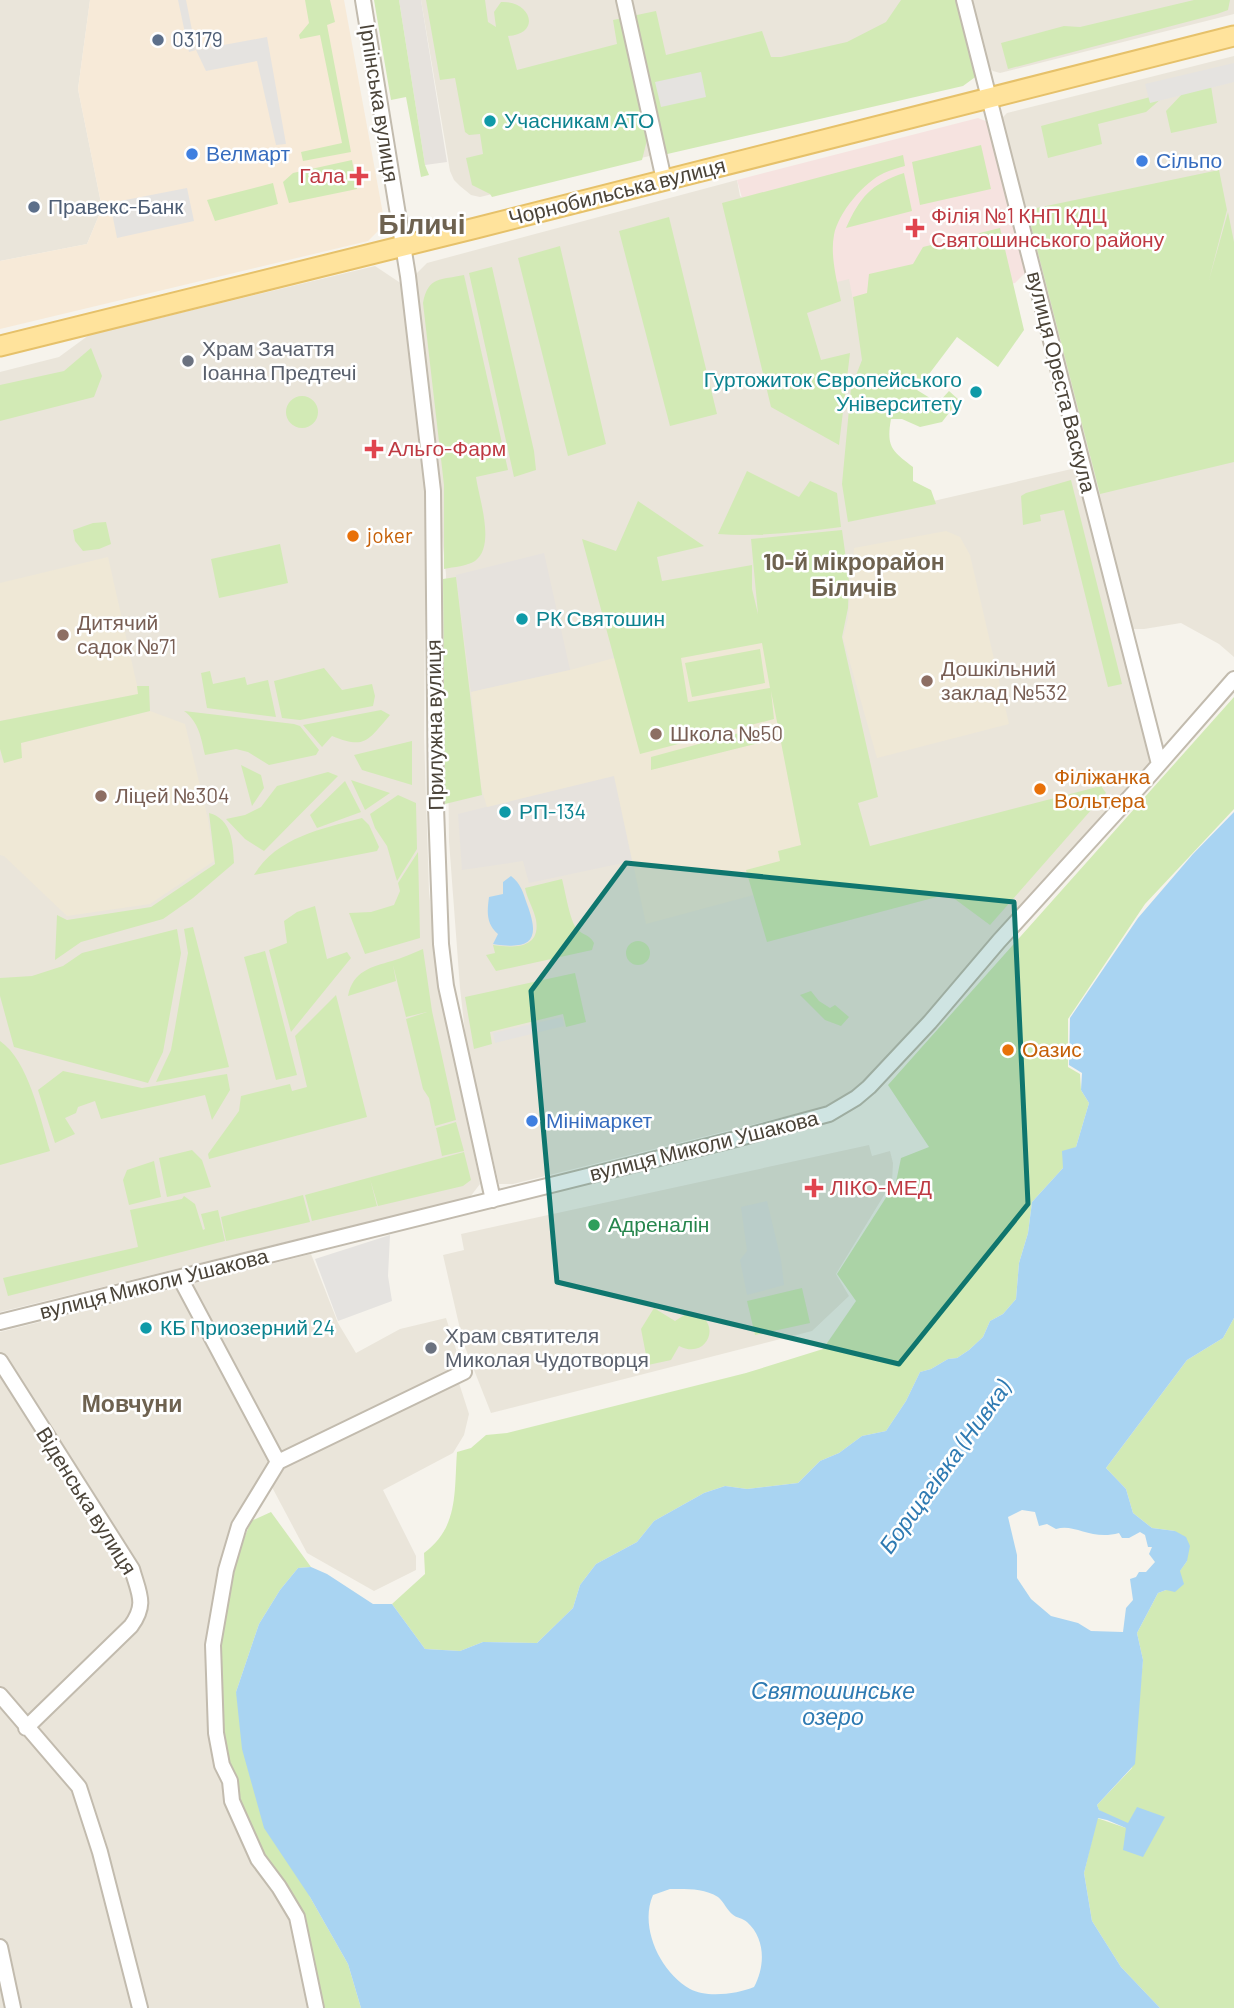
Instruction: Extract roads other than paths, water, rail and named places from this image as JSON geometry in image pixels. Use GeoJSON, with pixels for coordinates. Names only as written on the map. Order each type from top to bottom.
{"type":"FeatureCollection","features":[{"type":"Feature","properties":{"kind":"main road","name":"Чорнобильська вулиця"},"geometry":{"type":"LineString","coordinates":[[0,346],[1234,36]]}},
{"type":"Feature","properties":{"kind":"street","name":"Ірпінська вулиця"},"geometry":{"type":"LineString","coordinates":[[363,0],[402,247]]}},
{"type":"Feature","properties":{"kind":"street"},"geometry":{"type":"LineString","coordinates":[[624,0],[664,180]]}},
{"type":"Feature","properties":{"kind":"street","name":"вулиця Ореста Васкула"},"geometry":{"type":"LineString","coordinates":[[964,0],[1160,764]]}},
{"type":"Feature","properties":{"kind":"street","name":"Прилужна вулиця"},"geometry":{"type":"LineString","coordinates":[[402,247],[408,276],[433,491],[436,807],[441,944],[446,986],[493,1200]]}},
{"type":"Feature","properties":{"kind":"street","name":"вулиця Миколи Ушакова"},"geometry":{"type":"LineString","coordinates":[[0,1322],[829,1114],[869,1087],[1234,679]]}},
{"type":"Feature","properties":{"kind":"street"},"geometry":{"type":"LineString","coordinates":[[180,1278],[278,1462]]}},
{"type":"Feature","properties":{"kind":"street","name":"Віденська вулиця"},"geometry":{"type":"LineString","coordinates":[[0,1361],[132,1569],[142,1601],[141,1613],[131,1626],[26,1728]]}},
{"type":"Feature","properties":{"kind":"street"},"geometry":{"type":"LineString","coordinates":[[316,2008],[297,1917],[279,1886],[258,1859],[232,1801],[230,1781],[222,1765],[216,1733],[213,1645],[226,1570],[239,1526],[278,1462],[464,1372]]}},
{"type":"Feature","properties":{"kind":"street"},"geometry":{"type":"LineString","coordinates":[[0,1695],[79,1787],[100,1852],[140,2008]]}},
{"type":"Feature","properties":{"kind":"street"},"geometry":{"type":"LineString","coordinates":[[0,1947],[13,2008]]}},
{"type":"Feature","properties":{"kind":"water","name":"Святошинське озеро"},"geometry":{"type":"Polygon","coordinates":[[[1234,812],[1234,1318],[1223,1338],[1187,1360],[1106,1468],[1126,1489],[1133,1513],[1152,1528],[1175,1531],[1186,1537],[1190,1546],[1187,1561],[1180,1571],[1184,1584],[1175,1592],[1166,1590],[1158,1593],[1137,1633],[1143,1660],[1135,1764],[1097,1805],[1099,1810],[1128,1823],[1137,1807],[1165,1817],[1143,1857],[1123,1850],[1126,1828],[1098,1818],[1084,1873],[1092,1921],[1121,1967],[1160,2008],[361,2008],[348,1964],[310,1897],[264,1828],[242,1749],[236,1692],[259,1624],[280,1590],[298,1568],[311,1567],[327,1574],[373,1604],[392,1604],[425,1649],[460,1651],[483,1642],[537,1643],[573,1608],[580,1585],[596,1564],[637,1542],[654,1521],[704,1493],[725,1486],[747,1489],[798,1483],[820,1461],[839,1453],[862,1436],[886,1431],[906,1401],[920,1372],[948,1359],[957,1358],[969,1350],[983,1337],[990,1321],[1003,1314],[1016,1299],[1019,1263],[1028,1233],[1032,1202],[1063,1168],[1062,1151],[1076,1147],[1089,1103],[1081,1090],[1082,1073],[1069,1065],[1070,1018],[1138,918],[1193,854],[1234,812]],[[1022,1510],[1008,1517],[1017,1555],[1017,1578],[1031,1599],[1051,1616],[1078,1623],[1091,1631],[1123,1632],[1126,1608],[1133,1600],[1130,1579],[1136,1577],[1139,1572],[1146,1572],[1155,1562],[1149,1554],[1152,1547],[1148,1547],[1145,1535],[1140,1532],[1129,1538],[1122,1538],[1119,1533],[1100,1535],[1070,1528],[1056,1529],[1047,1524],[1039,1526],[1035,1512],[1022,1510]],[[670,1889],[653,1895],[649,1921],[655,1948],[670,1972],[697,1992],[731,1993],[754,1987],[760,1971],[762,1953],[753,1929],[732,1914],[713,1894],[670,1889]]]}},
{"type":"Feature","properties":{"kind":"water"},"geometry":{"type":"Polygon","coordinates":[[[511,876],[524,896],[531,917],[532,934],[530,940],[524,944],[493,944],[498,934],[488,917],[489,897],[503,894],[503,882],[511,876]]]}},
{"type":"Feature","properties":{"kind":"place","name":"03179"},"geometry":{"type":"Point","coordinates":[158,40]}},
{"type":"Feature","properties":{"kind":"place","name":"Учасникам АТО"},"geometry":{"type":"Point","coordinates":[490,121]}},
{"type":"Feature","properties":{"kind":"place","name":"Велмарт"},"geometry":{"type":"Point","coordinates":[192,154]}},
{"type":"Feature","properties":{"kind":"place","name":"Сільпо"},"geometry":{"type":"Point","coordinates":[1142,161]}},
{"type":"Feature","properties":{"kind":"place","name":"Гала"},"geometry":{"type":"Point","coordinates":[359,176]}},
{"type":"Feature","properties":{"kind":"place","name":"Правекс-Банк"},"geometry":{"type":"Point","coordinates":[34,207]}},
{"type":"Feature","properties":{"kind":"place","name":"Філія №1 КНП КДЦ Святошинського району"},"geometry":{"type":"Point","coordinates":[915,228]}},
{"type":"Feature","properties":{"kind":"place","name":"Храм Зачаття Іоанна Предтечі"},"geometry":{"type":"Point","coordinates":[188,361]}},
{"type":"Feature","properties":{"kind":"place","name":"Гуртожиток Європейського Університету"},"geometry":{"type":"Point","coordinates":[976,392]}},
{"type":"Feature","properties":{"kind":"place","name":"Альго-Фарм"},"geometry":{"type":"Point","coordinates":[374,449]}},
{"type":"Feature","properties":{"kind":"place","name":"joker"},"geometry":{"type":"Point","coordinates":[353,536]}},
{"type":"Feature","properties":{"kind":"place","name":"РК Святошин"},"geometry":{"type":"Point","coordinates":[522,619]}},
{"type":"Feature","properties":{"kind":"place","name":"Дитячий садок №71"},"geometry":{"type":"Point","coordinates":[63,635]}},
{"type":"Feature","properties":{"kind":"place","name":"Дошкільний заклад №532"},"geometry":{"type":"Point","coordinates":[927,681]}},
{"type":"Feature","properties":{"kind":"place","name":"Школа №50"},"geometry":{"type":"Point","coordinates":[656,734]}},
{"type":"Feature","properties":{"kind":"place","name":"Філіжанка Вольтера"},"geometry":{"type":"Point","coordinates":[1040,789]}},
{"type":"Feature","properties":{"kind":"place","name":"Ліцей №304"},"geometry":{"type":"Point","coordinates":[101,796]}},
{"type":"Feature","properties":{"kind":"place","name":"РП-134"},"geometry":{"type":"Point","coordinates":[505,812]}},
{"type":"Feature","properties":{"kind":"place","name":"Оазис"},"geometry":{"type":"Point","coordinates":[1008,1050]}},
{"type":"Feature","properties":{"kind":"place","name":"Мінімаркет"},"geometry":{"type":"Point","coordinates":[532,1121]}},
{"type":"Feature","properties":{"kind":"place","name":"ЛІКО-МЕД"},"geometry":{"type":"Point","coordinates":[814,1188]}},
{"type":"Feature","properties":{"kind":"place","name":"Адреналін"},"geometry":{"type":"Point","coordinates":[594,1225]}},
{"type":"Feature","properties":{"kind":"place","name":"КБ Приозерний 24"},"geometry":{"type":"Point","coordinates":[146,1328]}},
{"type":"Feature","properties":{"kind":"place","name":"Храм святителя Миколая Чудотворця"},"geometry":{"type":"Point","coordinates":[431,1348]}},
{"type":"Feature","properties":{"kind":"district","name":"Біличі"},"geometry":{"type":"Point","coordinates":[422,224]}},
{"type":"Feature","properties":{"kind":"district","name":"10-й мікрорайон Біличів"},"geometry":{"type":"Point","coordinates":[854,575]}},
{"type":"Feature","properties":{"kind":"district","name":"Мовчуни"},"geometry":{"type":"Point","coordinates":[132,1404]}},
{"type":"Feature","properties":{"kind":"water label","name":"Борщагівка (Нивка)"},"geometry":{"type":"Point","coordinates":[945,1467]}}]}
